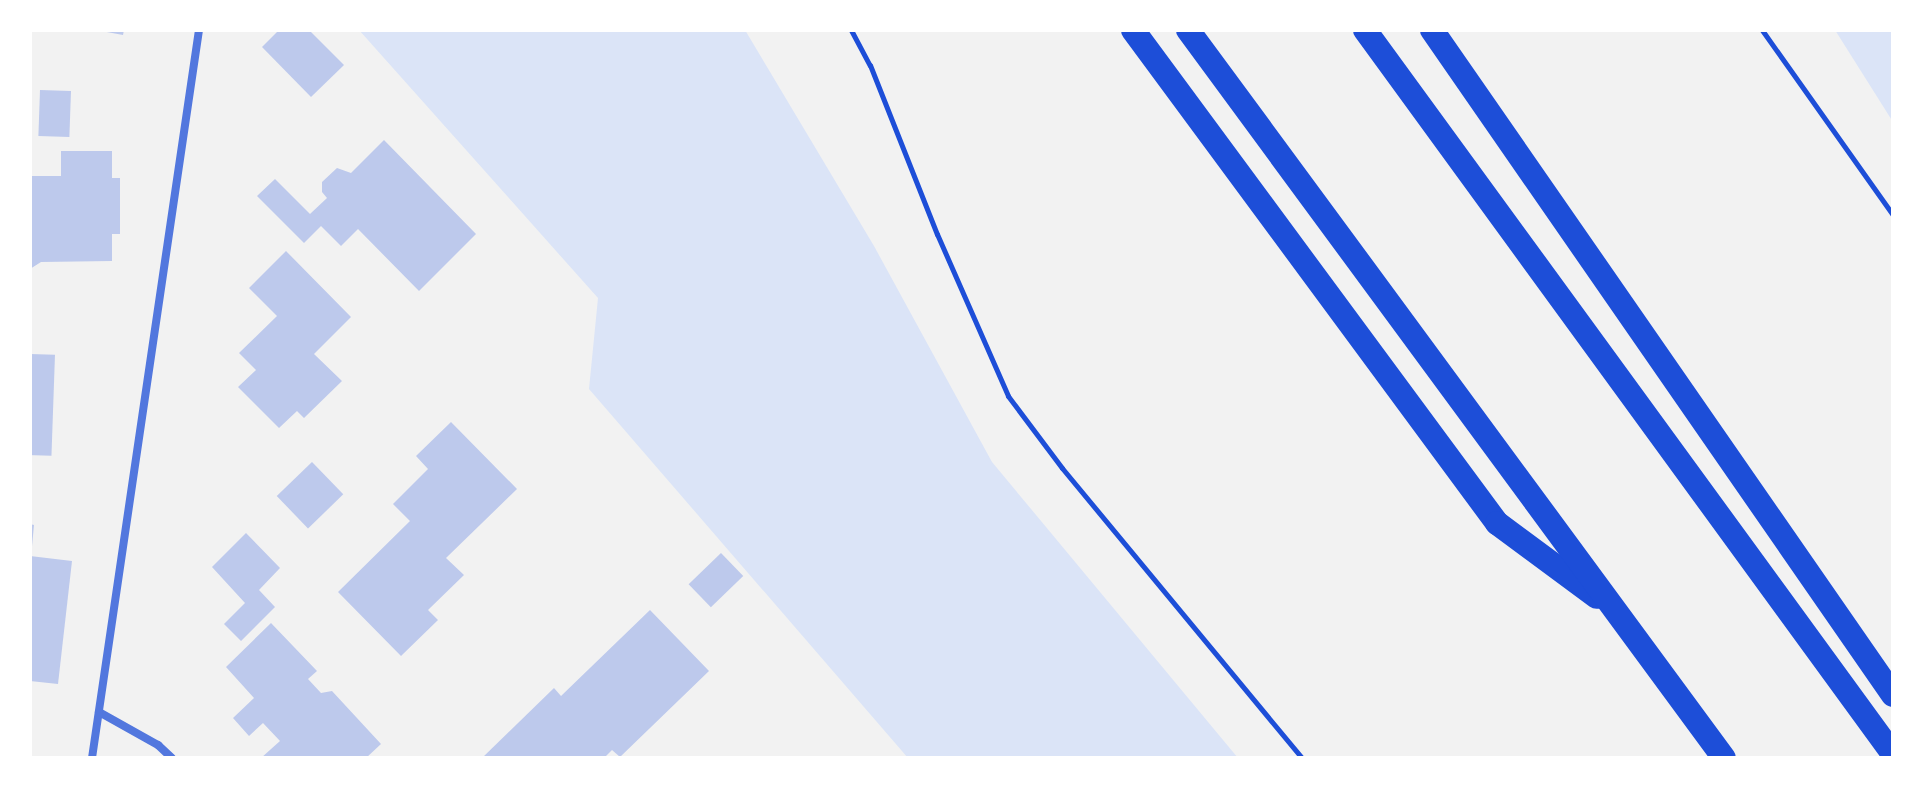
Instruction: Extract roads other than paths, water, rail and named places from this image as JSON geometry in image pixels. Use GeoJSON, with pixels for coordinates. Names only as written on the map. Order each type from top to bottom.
{"type":"FeatureCollection","features":[{"type":"Feature","properties":{"kind":"highway"},"geometry":{"type":"LineString","coordinates":[[1133,30],[1497,523],[1617,612]]}},
{"type":"Feature","properties":{"kind":"highway"},"geometry":{"type":"LineString","coordinates":[[1188,30],[1724,758]]}},
{"type":"Feature","properties":{"kind":"highway"},"geometry":{"type":"LineString","coordinates":[[1365,30],[1893,754]]}},
{"type":"Feature","properties":{"kind":"highway"},"geometry":{"type":"LineString","coordinates":[[1432,30],[1893,695]]}},
{"type":"Feature","properties":{"kind":"street"},"geometry":{"type":"LineString","coordinates":[[92,758],[199,30]]}},
{"type":"Feature","properties":{"kind":"street"},"geometry":{"type":"LineString","coordinates":[[99,712],[158,745],[172,758]]}}]}
